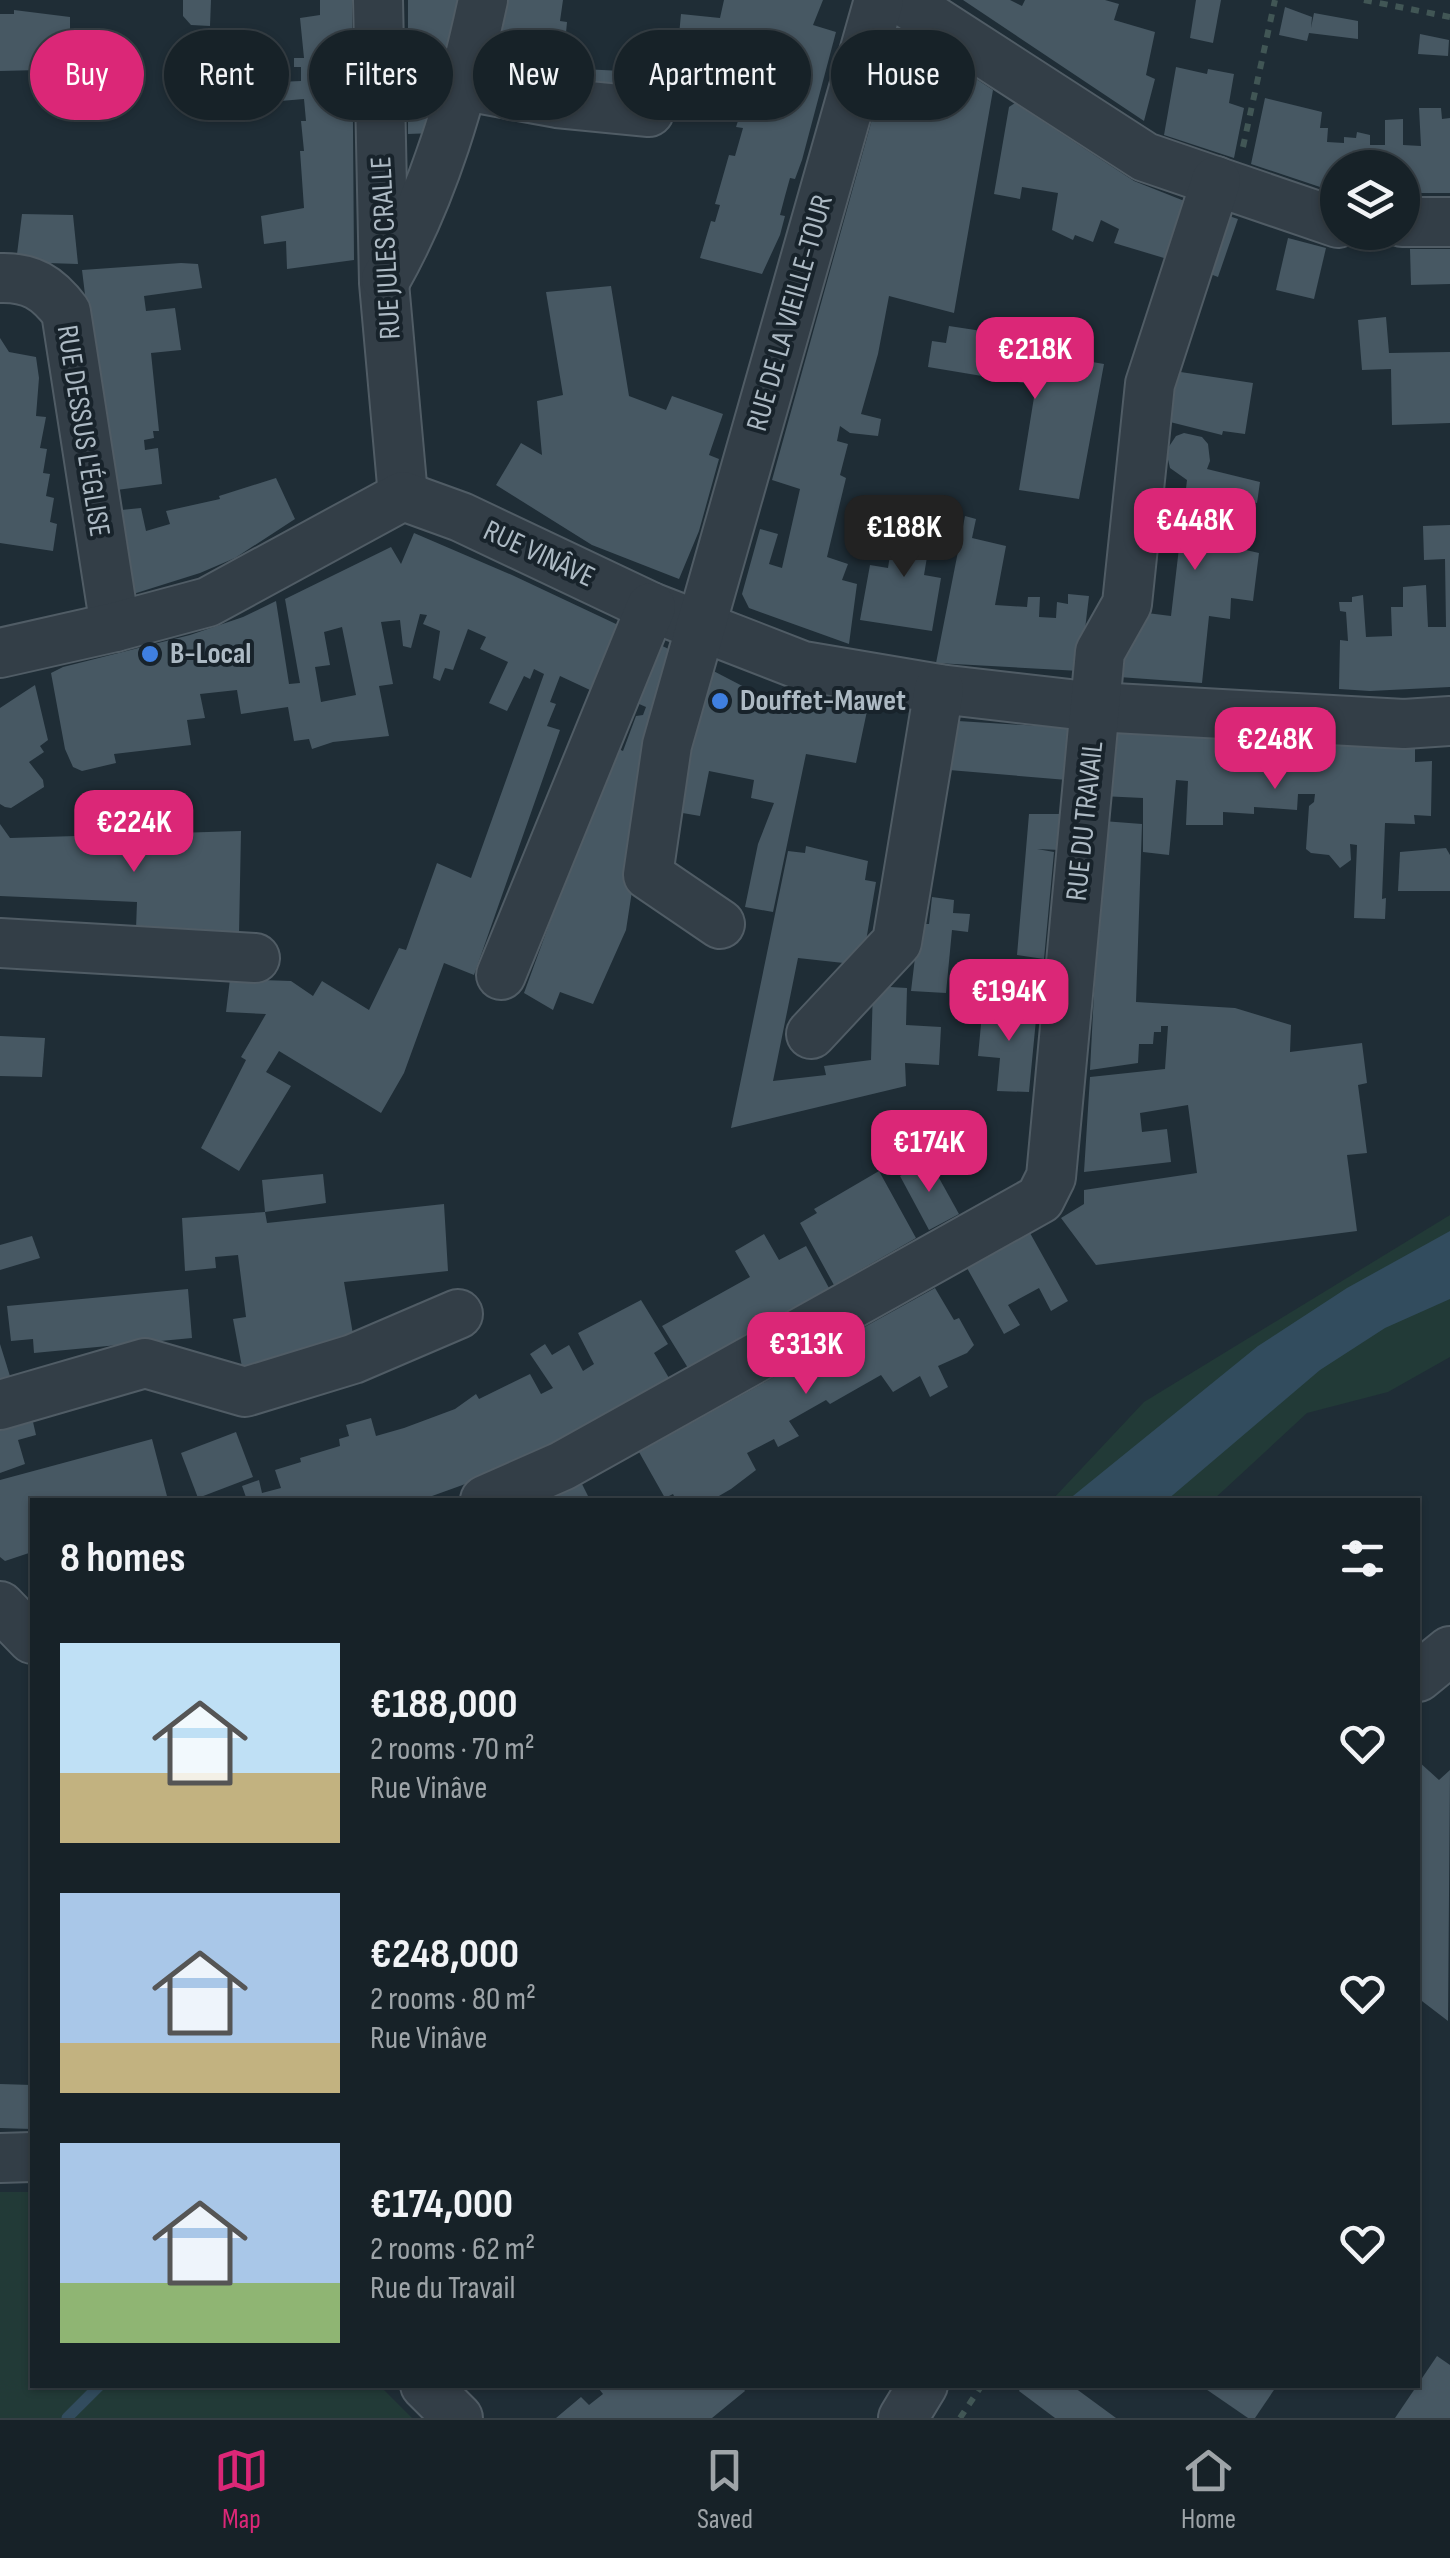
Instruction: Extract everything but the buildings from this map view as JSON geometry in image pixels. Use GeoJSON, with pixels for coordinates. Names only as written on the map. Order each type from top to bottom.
{"type":"FeatureCollection","features":[{"type":"Feature","properties":{"kind":"street","name":"RUE JULES CRALLE"},"geometry":{"type":"LineString","coordinates":[[378,0],[384,283],[403,496]]}},
{"type":"Feature","properties":{"kind":"street"},"geometry":{"type":"LineString","coordinates":[[384,283],[408,240],[464,86],[483,0]]}},
{"type":"Feature","properties":{"kind":"street","name":"RUE DE LA VIEILLE-TOUR"},"geometry":{"type":"LineString","coordinates":[[720,924],[648,875],[666,745],[879,0]]}},
{"type":"Feature","properties":{"kind":"street"},"geometry":{"type":"LineString","coordinates":[[902,0],[1145,157],[1320,217]]}},
{"type":"Feature","properties":{"kind":"street"},"geometry":{"type":"LineString","coordinates":[[464,86],[530,99],[614,108]]}},
{"type":"Feature","properties":{"kind":"street"},"geometry":{"type":"LineString","coordinates":[[1096,708],[1100,652],[1127,604],[1150,384],[1226,184]]}},
{"type":"Feature","properties":{"kind":"street"},"geometry":{"type":"LineString","coordinates":[[1420,222],[1450,222]]}},
{"type":"Feature","properties":{"kind":"street","name":"RUE DESSUS L'ÉGLISE"},"geometry":{"type":"LineString","coordinates":[[0,278],[36,282],[66,312],[115,627]]}},
{"type":"Feature","properties":{"kind":"street"},"geometry":{"type":"LineString","coordinates":[[0,653],[208,602],[403,496]]}},
{"type":"Feature","properties":{"kind":"street","name":"RUE VINÂVE"},"geometry":{"type":"LineString","coordinates":[[403,496],[461,518],[651,607],[803,666],[939,689],[1096,708],[1404,724],[1450,720]]}},
{"type":"Feature","properties":{"kind":"street"},"geometry":{"type":"LineString","coordinates":[[501,975],[651,607]]}},
{"type":"Feature","properties":{"kind":"street"},"geometry":{"type":"LineString","coordinates":[[810,1034],[897,942],[939,689]]}},
{"type":"Feature","properties":{"kind":"street","name":"RUE DU TRAVAIL"},"geometry":{"type":"LineString","coordinates":[[490,1498],[562,1466],[1040,1199],[1051,1177],[1096,708]]}},
{"type":"Feature","properties":{"kind":"street"},"geometry":{"type":"LineString","coordinates":[[0,943],[256,958]]}},
{"type":"Feature","properties":{"kind":"street"},"geometry":{"type":"LineString","coordinates":[[0,1405],[145,1364],[245,1392],[353,1359],[458,1314]]}},
{"type":"Feature","properties":{"kind":"street"},"geometry":{"type":"LineString","coordinates":[[0,1606],[30,1637]]}},
{"type":"Feature","properties":{"kind":"street"},"geometry":{"type":"LineString","coordinates":[[1420,1675],[1450,1650]]}},
{"type":"Feature","properties":{"kind":"street"},"geometry":{"type":"LineString","coordinates":[[0,2158],[30,2157]]}},
{"type":"Feature","properties":{"kind":"street"},"geometry":{"type":"LineString","coordinates":[[428,2388],[458,2418]]}},
{"type":"Feature","properties":{"kind":"street"},"geometry":{"type":"LineString","coordinates":[[903,2418],[921,2388]]}},
{"type":"Feature","properties":{"kind":"path"},"geometry":{"type":"LineString","coordinates":[[1226,184],[1275,0]]}},
{"type":"Feature","properties":{"kind":"path"},"geometry":{"type":"LineString","coordinates":[[1364,0],[1450,18]]}},
{"type":"Feature","properties":{"kind":"path"},"geometry":{"type":"LineString","coordinates":[[960,2418],[980,2388]]}},
{"type":"Feature","properties":{"kind":"green space"},"geometry":{"type":"Polygon","coordinates":[[[1450,1215],[1450,1357],[1388,1392],[1307,1413],[1215,1498],[1054,1498],[1144,1402],[1450,1215]]]}},
{"type":"Feature","properties":{"kind":"green space"},"geometry":{"type":"Polygon","coordinates":[[[0,2192],[30,2192],[30,2388],[382,2388],[412,2418],[0,2418],[0,2192]]]}},
{"type":"Feature","properties":{"kind":"water"},"geometry":{"type":"Polygon","coordinates":[[[1450,1231],[1450,1299],[1385,1328],[1320,1370],[1169,1498],[1070,1498],[1258,1346],[1347,1288],[1450,1231]]]}},
{"type":"Feature","properties":{"kind":"waterway"},"geometry":{"type":"LineString","coordinates":[[67,2418],[97,2388]]}},
{"type":"Feature","properties":{"kind":"place","name":"B-Local"},"geometry":{"type":"Point","coordinates":[150,654]}},
{"type":"Feature","properties":{"kind":"place","name":"Douffet-Mawet"},"geometry":{"type":"Point","coordinates":[720,701]}}]}
